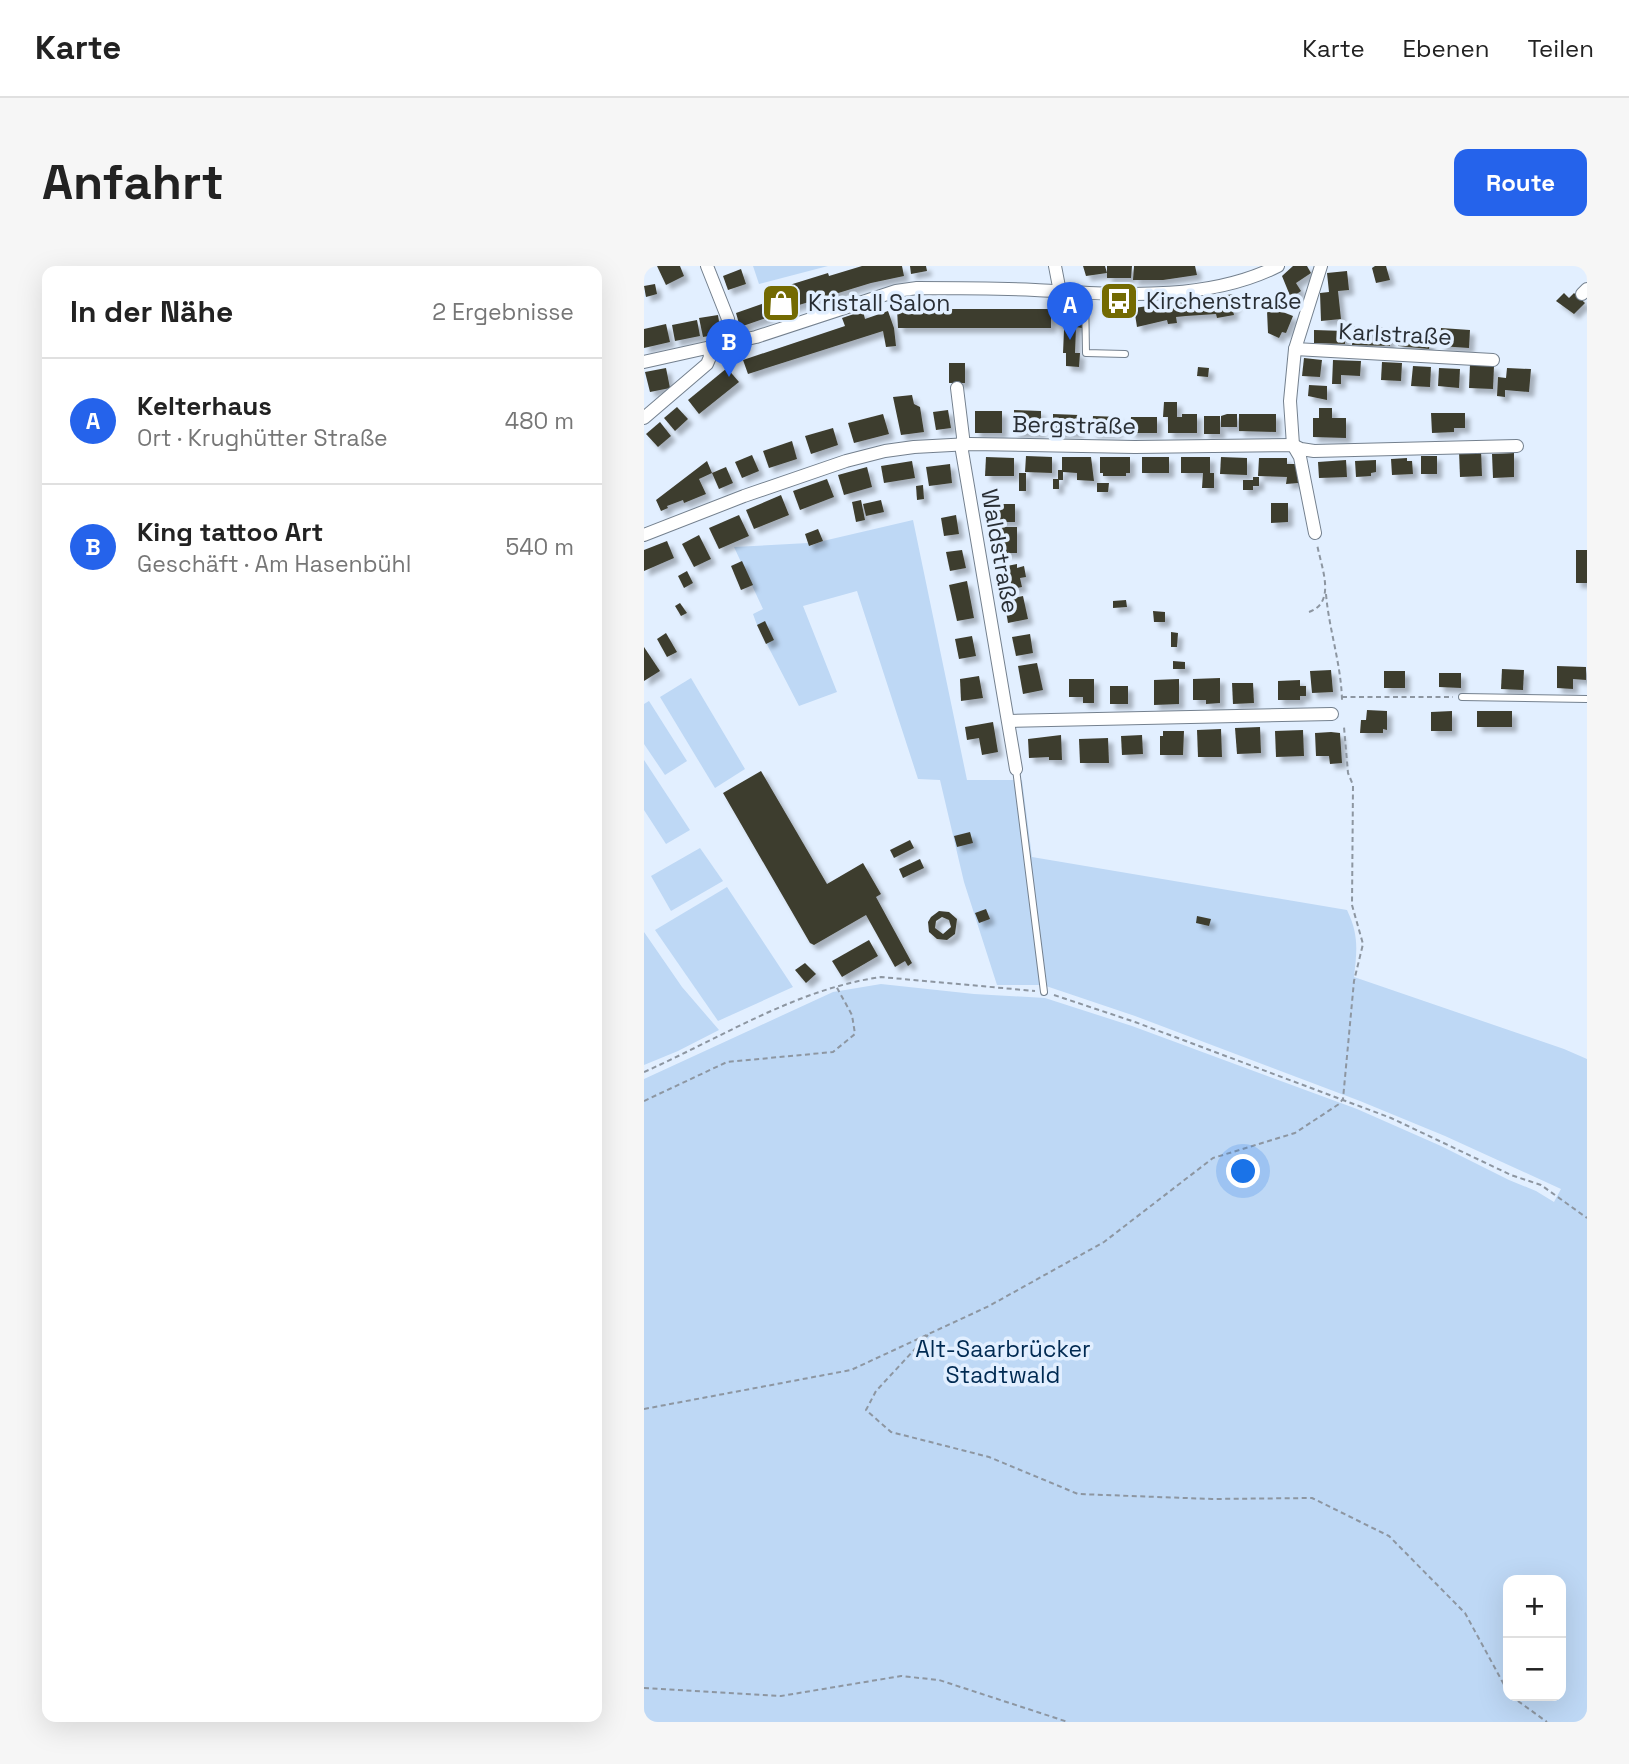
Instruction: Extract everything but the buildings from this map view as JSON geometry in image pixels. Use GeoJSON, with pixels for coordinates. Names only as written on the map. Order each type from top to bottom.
{"type":"FeatureCollection","features":[{"type":"Feature","properties":{"kind":"street"},"geometry":{"type":"LineString","coordinates":[[707,266],[728,319],[732,343]]}},
{"type":"Feature","properties":{"kind":"street"},"geometry":{"type":"LineString","coordinates":[[1055,266],[1060,292]]}},
{"type":"Feature","properties":{"kind":"street"},"geometry":{"type":"LineString","coordinates":[[644,362],[732,343],[896,291],[917,288],[1166,292],[1195,290],[1253,277],[1278,266]]}},
{"type":"Feature","properties":{"kind":"street"},"geometry":{"type":"LineString","coordinates":[[1315,533],[1300,457],[1293,445],[1290,401],[1295,349],[1321,266]]}},
{"type":"Feature","properties":{"kind":"street"},"geometry":{"type":"LineString","coordinates":[[644,418],[707,364],[710,357],[709,348]]}},
{"type":"Feature","properties":{"kind":"street","name":"Karlstraße"},"geometry":{"type":"LineString","coordinates":[[1295,349],[1493,360]]}},
{"type":"Feature","properties":{"kind":"street","name":"Waldstraße"},"geometry":{"type":"LineString","coordinates":[[957,388],[963,437],[961,445],[1016,769]]}},
{"type":"Feature","properties":{"kind":"street","name":"Bergstraße"},"geometry":{"type":"LineString","coordinates":[[644,535],[744,496],[846,461],[914,447],[1293,445],[1314,451],[1517,446]]}},
{"type":"Feature","properties":{"kind":"street"},"geometry":{"type":"LineString","coordinates":[[1009,721],[1332,714]]}},
{"type":"Feature","properties":{"kind":"lane"},"geometry":{"type":"LineString","coordinates":[[1085,292],[1086,352],[1125,354]]}},
{"type":"Feature","properties":{"kind":"lane"},"geometry":{"type":"LineString","coordinates":[[1462,697],[1587,699]]}},
{"type":"Feature","properties":{"kind":"lane"},"geometry":{"type":"LineString","coordinates":[[1016,769],[1044,992]]}},
{"type":"Feature","properties":{"kind":"path"},"geometry":{"type":"LineString","coordinates":[[1315,533],[1328,616],[1341,670],[1342,698],[1462,697]]}},
{"type":"Feature","properties":{"kind":"path"},"geometry":{"type":"LineString","coordinates":[[1309,612],[1323,603],[1326,594]]}},
{"type":"Feature","properties":{"kind":"path"},"geometry":{"type":"LineString","coordinates":[[644,1409],[851,1370],[989,1306],[1104,1242],[1213,1158],[1295,1133],[1343,1099],[1354,981],[1363,944],[1352,905],[1353,785],[1348,773],[1344,727]]}},
{"type":"Feature","properties":{"kind":"path"},"geometry":{"type":"LineString","coordinates":[[644,1072],[797,1000],[835,985],[881,977],[1044,992],[1135,1022],[1391,1118],[1511,1175],[1541,1185],[1587,1218]]}},
{"type":"Feature","properties":{"kind":"path"},"geometry":{"type":"LineString","coordinates":[[644,1101],[727,1062],[833,1052],[855,1034],[852,1015],[835,985]]}},
{"type":"Feature","properties":{"kind":"path"},"geometry":{"type":"LineString","coordinates":[[929,1334],[876,1391],[866,1410],[891,1432],[989,1457],[1078,1494],[1212,1499],[1312,1498],[1389,1536],[1465,1613],[1503,1683]]}},
{"type":"Feature","properties":{"kind":"path"},"geometry":{"type":"LineString","coordinates":[[644,1688],[781,1696],[901,1676],[939,1680],[1068,1722]]}},
{"type":"Feature","properties":{"kind":"path"},"geometry":{"type":"LineString","coordinates":[[1518,1701],[1547,1722]]}},
{"type":"Feature","properties":{"kind":"green space"},"geometry":{"type":"Polygon","coordinates":[[[753,266],[828,266],[759,284],[753,266]]]}},
{"type":"Feature","properties":{"kind":"green space","name":"Alt-Saarbrücker Stadtwald"},"geometry":{"type":"Polygon","coordinates":[[[913,520],[967,780],[1022,780],[1032,857],[1347,910],[1354,927],[1356,943],[1354,977],[1587,1059],[1587,1722],[644,1722],[644,1079],[833,992],[881,984],[1045,998],[1132,1026],[1357,1109],[1441,1146],[1554,1202],[1561,1189],[1360,1101],[1135,1016],[1043,985],[997,985],[964,882],[940,780],[918,779],[857,591],[803,606],[837,692],[799,706],[757,625],[753,614],[763,609],[734,547],[808,543],[810,546],[913,520]]]}},
{"type":"Feature","properties":{"kind":"green space"},"geometry":{"type":"Polygon","coordinates":[[[691,678],[745,769],[715,788],[660,697],[691,678]]]}},
{"type":"Feature","properties":{"kind":"green space"},"geometry":{"type":"Polygon","coordinates":[[[649,701],[687,761],[665,775],[644,744],[644,704],[649,701]]]}},
{"type":"Feature","properties":{"kind":"green space"},"geometry":{"type":"Polygon","coordinates":[[[644,760],[690,830],[666,844],[644,810],[644,760]]]}},
{"type":"Feature","properties":{"kind":"green space"},"geometry":{"type":"Polygon","coordinates":[[[700,848],[723,881],[671,911],[651,876],[700,848]]]}},
{"type":"Feature","properties":{"kind":"green space"},"geometry":{"type":"Polygon","coordinates":[[[727,887],[793,987],[718,1021],[655,930],[727,887]]]}},
{"type":"Feature","properties":{"kind":"green space"},"geometry":{"type":"Polygon","coordinates":[[[644,932],[682,987],[719,1030],[644,1065],[644,932]]]}},
{"type":"Feature","properties":{"kind":"place","name":"Kirchenstraße"},"geometry":{"type":"Point","coordinates":[1119,301]}},
{"type":"Feature","properties":{"kind":"place","name":"Kristall Salon"},"geometry":{"type":"Point","coordinates":[781,303]}},
{"type":"Feature","properties":{"kind":"place","name":"Kelterhaus"},"geometry":{"type":"Point","coordinates":[1070,340]}},
{"type":"Feature","properties":{"kind":"place","name":"King tattoo Art"},"geometry":{"type":"Point","coordinates":[729,377]}}]}
